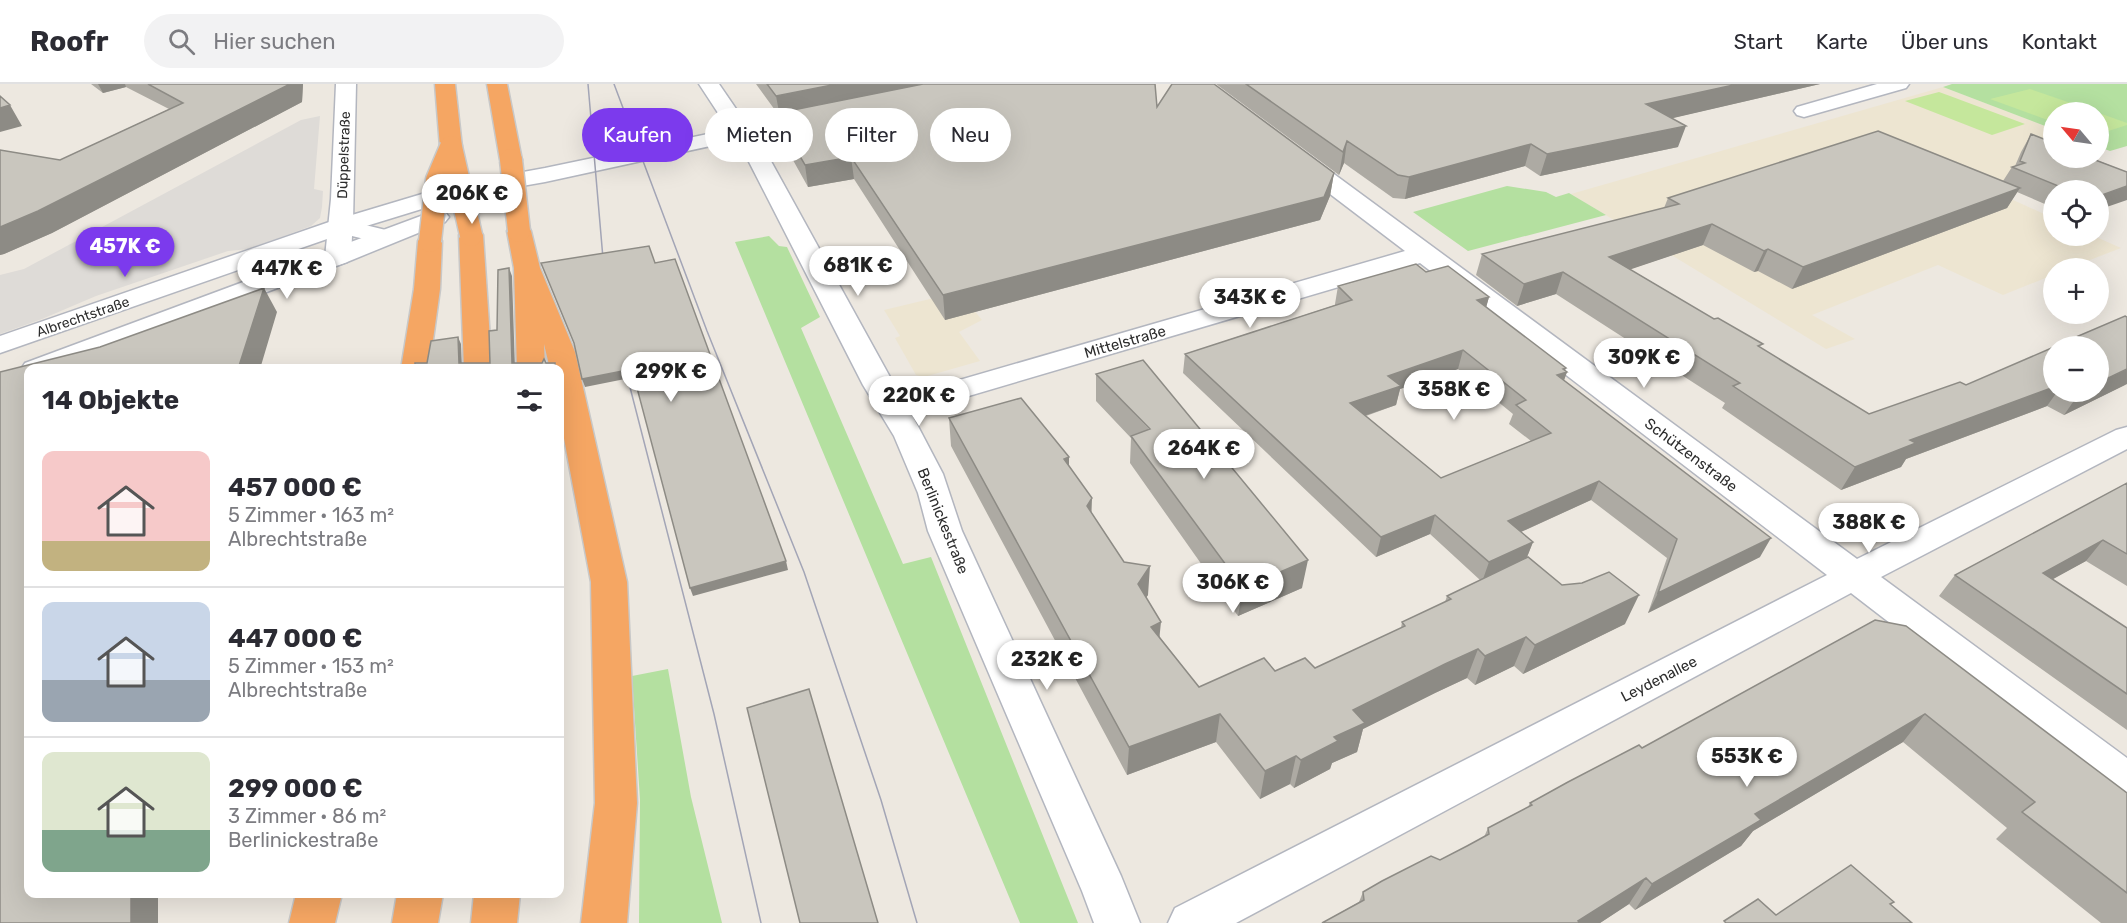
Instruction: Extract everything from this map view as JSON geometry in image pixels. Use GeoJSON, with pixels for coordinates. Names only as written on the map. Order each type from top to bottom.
{"type":"FeatureCollection","features":[{"type":"Feature","properties":{"kind":"highway"},"geometry":{"type":"LineString","coordinates":[[445,84],[451,147],[471,235],[478,364]]}},
{"type":"Feature","properties":{"kind":"highway"},"geometry":{"type":"LineString","coordinates":[[497,84],[512,160],[519,231],[527,268],[561,352],[564,364]]}},
{"type":"Feature","properties":{"kind":"highway"},"geometry":{"type":"LineString","coordinates":[[416,364],[427,289],[437,180],[451,147]]}},
{"type":"Feature","properties":{"kind":"highway"},"geometry":{"type":"LineString","coordinates":[[527,268],[531,364]]}},
{"type":"Feature","properties":{"kind":"highway"},"geometry":{"type":"LineString","coordinates":[[564,366],[609,582],[616,803],[604,923]]}},
{"type":"Feature","properties":{"kind":"highway"},"geometry":{"type":"LineString","coordinates":[[312,923],[318,898]]}},
{"type":"Feature","properties":{"kind":"highway"},"geometry":{"type":"LineString","coordinates":[[415,923],[419,898]]}},
{"type":"Feature","properties":{"kind":"highway"},"geometry":{"type":"LineString","coordinates":[[494,923],[497,898]]}},
{"type":"Feature","properties":{"kind":"street","name":"Düppelstraße"},"geometry":{"type":"LineString","coordinates":[[338,257],[346,84]]}},
{"type":"Feature","properties":{"kind":"street","name":"Berlinickestraße"},"geometry":{"type":"LineString","coordinates":[[709,84],[725,108]]}},
{"type":"Feature","properties":{"kind":"street"},"geometry":{"type":"LineString","coordinates":[[1804,111],[1899,84]]}},
{"type":"Feature","properties":{"kind":"street","name":"Albrechtstraße"},"geometry":{"type":"LineString","coordinates":[[0,345],[341,226],[460,190],[545,175],[705,141]]}},
{"type":"Feature","properties":{"kind":"street","name":"Schützenstraße"},"geometry":{"type":"LineString","coordinates":[[1280,146],[2127,781]]}},
{"type":"Feature","properties":{"kind":"street","name":"Berlinickestraße"},"geometry":{"type":"LineString","coordinates":[[760,162],[878,385],[894,408],[939,506],[945,531],[1117,923]]}},
{"type":"Feature","properties":{"kind":"street","name":"Albrechtstraße"},"geometry":{"type":"LineString","coordinates":[[48,364],[338,257],[545,175]]}},
{"type":"Feature","properties":{"kind":"street"},"geometry":{"type":"LineString","coordinates":[[341,226],[385,237]]}},
{"type":"Feature","properties":{"kind":"street","name":"Mittelstraße"},"geometry":{"type":"LineString","coordinates":[[894,408],[1424,254]]}},
{"type":"Feature","properties":{"kind":"street","name":"Leydenallee"},"geometry":{"type":"LineString","coordinates":[[1191,923],[1854,576],[2127,437]]}},
{"type":"Feature","properties":{"kind":"shaded area"},"geometry":{"type":"Polygon","coordinates":[[[1943,87],[2043,125],[2043,163],[1989,189],[2043,213],[2043,246],[2109,246],[2109,243],[2121,248],[2095,258],[2043,258],[2043,279],[2003,295],[1938,265],[1812,315],[1855,339],[1826,349],[1571,194],[1943,87]]]}},
{"type":"Feature","properties":{"kind":"shaded area"},"geometry":{"type":"Polygon","coordinates":[[[320,116],[314,189],[323,191],[322,207],[320,218],[311,226],[249,249],[228,251],[96,296],[0,334],[0,275],[24,269],[301,120],[320,116]]]}},
{"type":"Feature","properties":{"kind":"shaded area"},"geometry":{"type":"Polygon","coordinates":[[[959,292],[982,320],[959,332],[980,361],[924,377],[916,375],[895,338],[900,336],[884,310],[959,292]]]}},
{"type":"Feature","properties":{"kind":"green space"},"geometry":{"type":"Polygon","coordinates":[[[1952,84],[2127,84],[2127,146],[2109,151],[2109,102],[2043,102],[2043,125],[1943,87],[1952,84]]]}},
{"type":"Feature","properties":{"kind":"green space"},"geometry":{"type":"Polygon","coordinates":[[[2030,89],[2068,102],[2043,102],[2043,118],[1990,99],[2030,89]]]}},
{"type":"Feature","properties":{"kind":"green space"},"geometry":{"type":"Polygon","coordinates":[[[1939,92],[2025,124],[1992,135],[1905,101],[1939,92]]]}},
{"type":"Feature","properties":{"kind":"green space"},"geometry":{"type":"Polygon","coordinates":[[[2109,117],[2127,123],[2127,125],[2109,131],[2109,117]]]}},
{"type":"Feature","properties":{"kind":"green space"},"geometry":{"type":"Polygon","coordinates":[[[1507,186],[1546,192],[1556,197],[1569,193],[1606,215],[1468,251],[1413,212],[1507,186]]]}},
{"type":"Feature","properties":{"kind":"green space"},"geometry":{"type":"Polygon","coordinates":[[[769,236],[779,246],[787,247],[820,317],[801,328],[903,564],[931,557],[1078,923],[1020,923],[735,242],[769,236]]]}},
{"type":"Feature","properties":{"kind":"green space"},"geometry":{"type":"Polygon","coordinates":[[[668,669],[691,797],[722,923],[639,923],[640,800],[632,676],[668,669]]]}},
{"type":"Feature","properties":{"kind":"building"},"geometry":{"type":"Polygon","coordinates":[[[148,84],[290,84],[38,211],[0,227],[0,150],[60,160],[183,103],[148,84]]]}},
{"type":"Feature","properties":{"kind":"building"},"geometry":{"type":"Polygon","coordinates":[[[767,84],[837,84],[776,96],[767,84]]]}},
{"type":"Feature","properties":{"kind":"building"},"geometry":{"type":"Polygon","coordinates":[[[923,84],[1155,84],[1157,107],[1172,84],[1214,84],[1334,173],[1324,197],[943,295],[854,162],[918,162],[918,108],[825,108],[825,162],[805,165],[803,162],[813,162],[813,108],[803,108],[923,84]]]}},
{"type":"Feature","properties":{"kind":"building"},"geometry":{"type":"Polygon","coordinates":[[[1246,84],[1738,84],[1646,104],[1686,126],[1547,154],[1531,144],[1409,177],[1398,175],[1347,141],[1343,152],[1246,84]]]}},
{"type":"Feature","properties":{"kind":"building"},"geometry":{"type":"Polygon","coordinates":[[[0,96],[10,105],[0,108],[0,96]]]}},
{"type":"Feature","properties":{"kind":"building"},"geometry":{"type":"Polygon","coordinates":[[[1878,131],[2020,188],[1803,267],[1768,249],[1764,251],[1712,224],[1609,257],[1714,319],[1718,318],[1763,344],[1758,346],[1869,414],[1960,382],[1966,385],[2043,352],[2043,391],[1910,440],[1916,443],[1855,467],[1733,386],[1740,383],[1563,272],[1524,284],[1482,254],[1679,204],[1668,198],[1878,131]]]}},
{"type":"Feature","properties":{"kind":"building"},"geometry":{"type":"Polygon","coordinates":[[[2031,134],[2043,139],[2043,168],[2109,168],[2109,165],[2127,172],[2127,186],[2109,192],[2109,180],[2044,180],[2012,167],[2025,163],[2020,161],[2031,134]]]}},
{"type":"Feature","properties":{"kind":"building"},"geometry":{"type":"Polygon","coordinates":[[[649,246],[655,263],[675,259],[786,561],[690,588],[632,369],[582,379],[574,343],[541,263],[649,246]]]}},
{"type":"Feature","properties":{"kind":"building"},"geometry":{"type":"Polygon","coordinates":[[[1416,264],[1426,272],[1448,266],[1489,297],[1477,300],[1566,368],[1563,369],[1567,372],[1557,375],[1771,538],[1658,593],[1677,539],[1599,481],[1508,521],[1533,542],[1489,562],[1435,515],[1381,537],[1185,354],[1352,300],[1338,286],[1416,264]],[[1463,350],[1388,376],[1401,386],[1350,403],[1441,478],[1551,433],[1516,405],[1526,400],[1463,350]]]}},
{"type":"Feature","properties":{"kind":"building"},"geometry":{"type":"Polygon","coordinates":[[[509,268],[512,363],[542,363],[544,359],[546,363],[555,364],[415,364],[427,363],[431,341],[458,337],[459,363],[490,363],[489,331],[497,330],[498,270],[509,268]]]}},
{"type":"Feature","properties":{"kind":"building"},"geometry":{"type":"Polygon","coordinates":[[[264,288],[240,364],[32,364],[100,347],[264,288]]]}},
{"type":"Feature","properties":{"kind":"building"},"geometry":{"type":"Polygon","coordinates":[[[2127,317],[2127,369],[2109,378],[2109,336],[2078,336],[2127,317]]]}},
{"type":"Feature","properties":{"kind":"building"},"geometry":{"type":"Polygon","coordinates":[[[1143,360],[1308,560],[1243,588],[1131,436],[1150,429],[1096,374],[1143,360]]]}},
{"type":"Feature","properties":{"kind":"building"},"geometry":{"type":"Polygon","coordinates":[[[24,366],[24,898],[131,898],[131,923],[0,923],[0,372],[24,366]]]}},
{"type":"Feature","properties":{"kind":"building"},"geometry":{"type":"Polygon","coordinates":[[[1021,398],[1069,457],[1064,459],[1092,498],[1087,506],[1124,562],[1150,566],[1138,584],[1161,622],[1151,627],[1199,687],[1264,658],[1275,671],[1305,658],[1315,668],[1405,626],[1402,622],[1451,599],[1447,596],[1528,557],[1562,585],[1582,583],[1609,572],[1639,595],[1535,645],[1526,637],[1485,656],[1478,649],[1445,664],[1353,710],[1365,723],[1334,737],[1338,741],[1301,760],[1296,756],[1265,771],[1220,714],[1129,747],[949,418],[1021,398]]]}},
{"type":"Feature","properties":{"kind":"building"},"geometry":{"type":"Polygon","coordinates":[[[2127,483],[2127,554],[2103,540],[2043,573],[2127,628],[2127,694],[1955,575],[2127,483]]]}},
{"type":"Feature","properties":{"kind":"building"},"geometry":{"type":"Polygon","coordinates":[[[1875,620],[1906,626],[2127,793],[2127,893],[2022,812],[2035,802],[1925,714],[1755,814],[1761,820],[1652,884],[1646,878],[1578,921],[1580,923],[1322,923],[1364,900],[1363,892],[1382,881],[1431,856],[1440,860],[1467,846],[1489,834],[1488,828],[1532,805],[1530,803],[1639,745],[1642,748],[1875,620]]]}},
{"type":"Feature","properties":{"kind":"building"},"geometry":{"type":"Polygon","coordinates":[[[809,689],[878,923],[800,923],[747,708],[809,689]]]}},
{"type":"Feature","properties":{"kind":"building"},"geometry":{"type":"Polygon","coordinates":[[[1851,865],[1894,902],[1890,904],[1912,923],[1726,923],[1724,921],[1758,899],[1776,915],[1851,865]]]}},
{"type":"Feature","properties":{"kind":"tram line"},"geometry":{"type":"LineString","coordinates":[[588,84],[604,270]]}},
{"type":"Feature","properties":{"kind":"tram line"},"geometry":{"type":"LineString","coordinates":[[614,84],[707,331],[804,572],[881,800],[917,923]]}},
{"type":"Feature","properties":{"kind":"tram line"},"geometry":{"type":"LineString","coordinates":[[624,364],[714,714],[761,923]]}}]}
